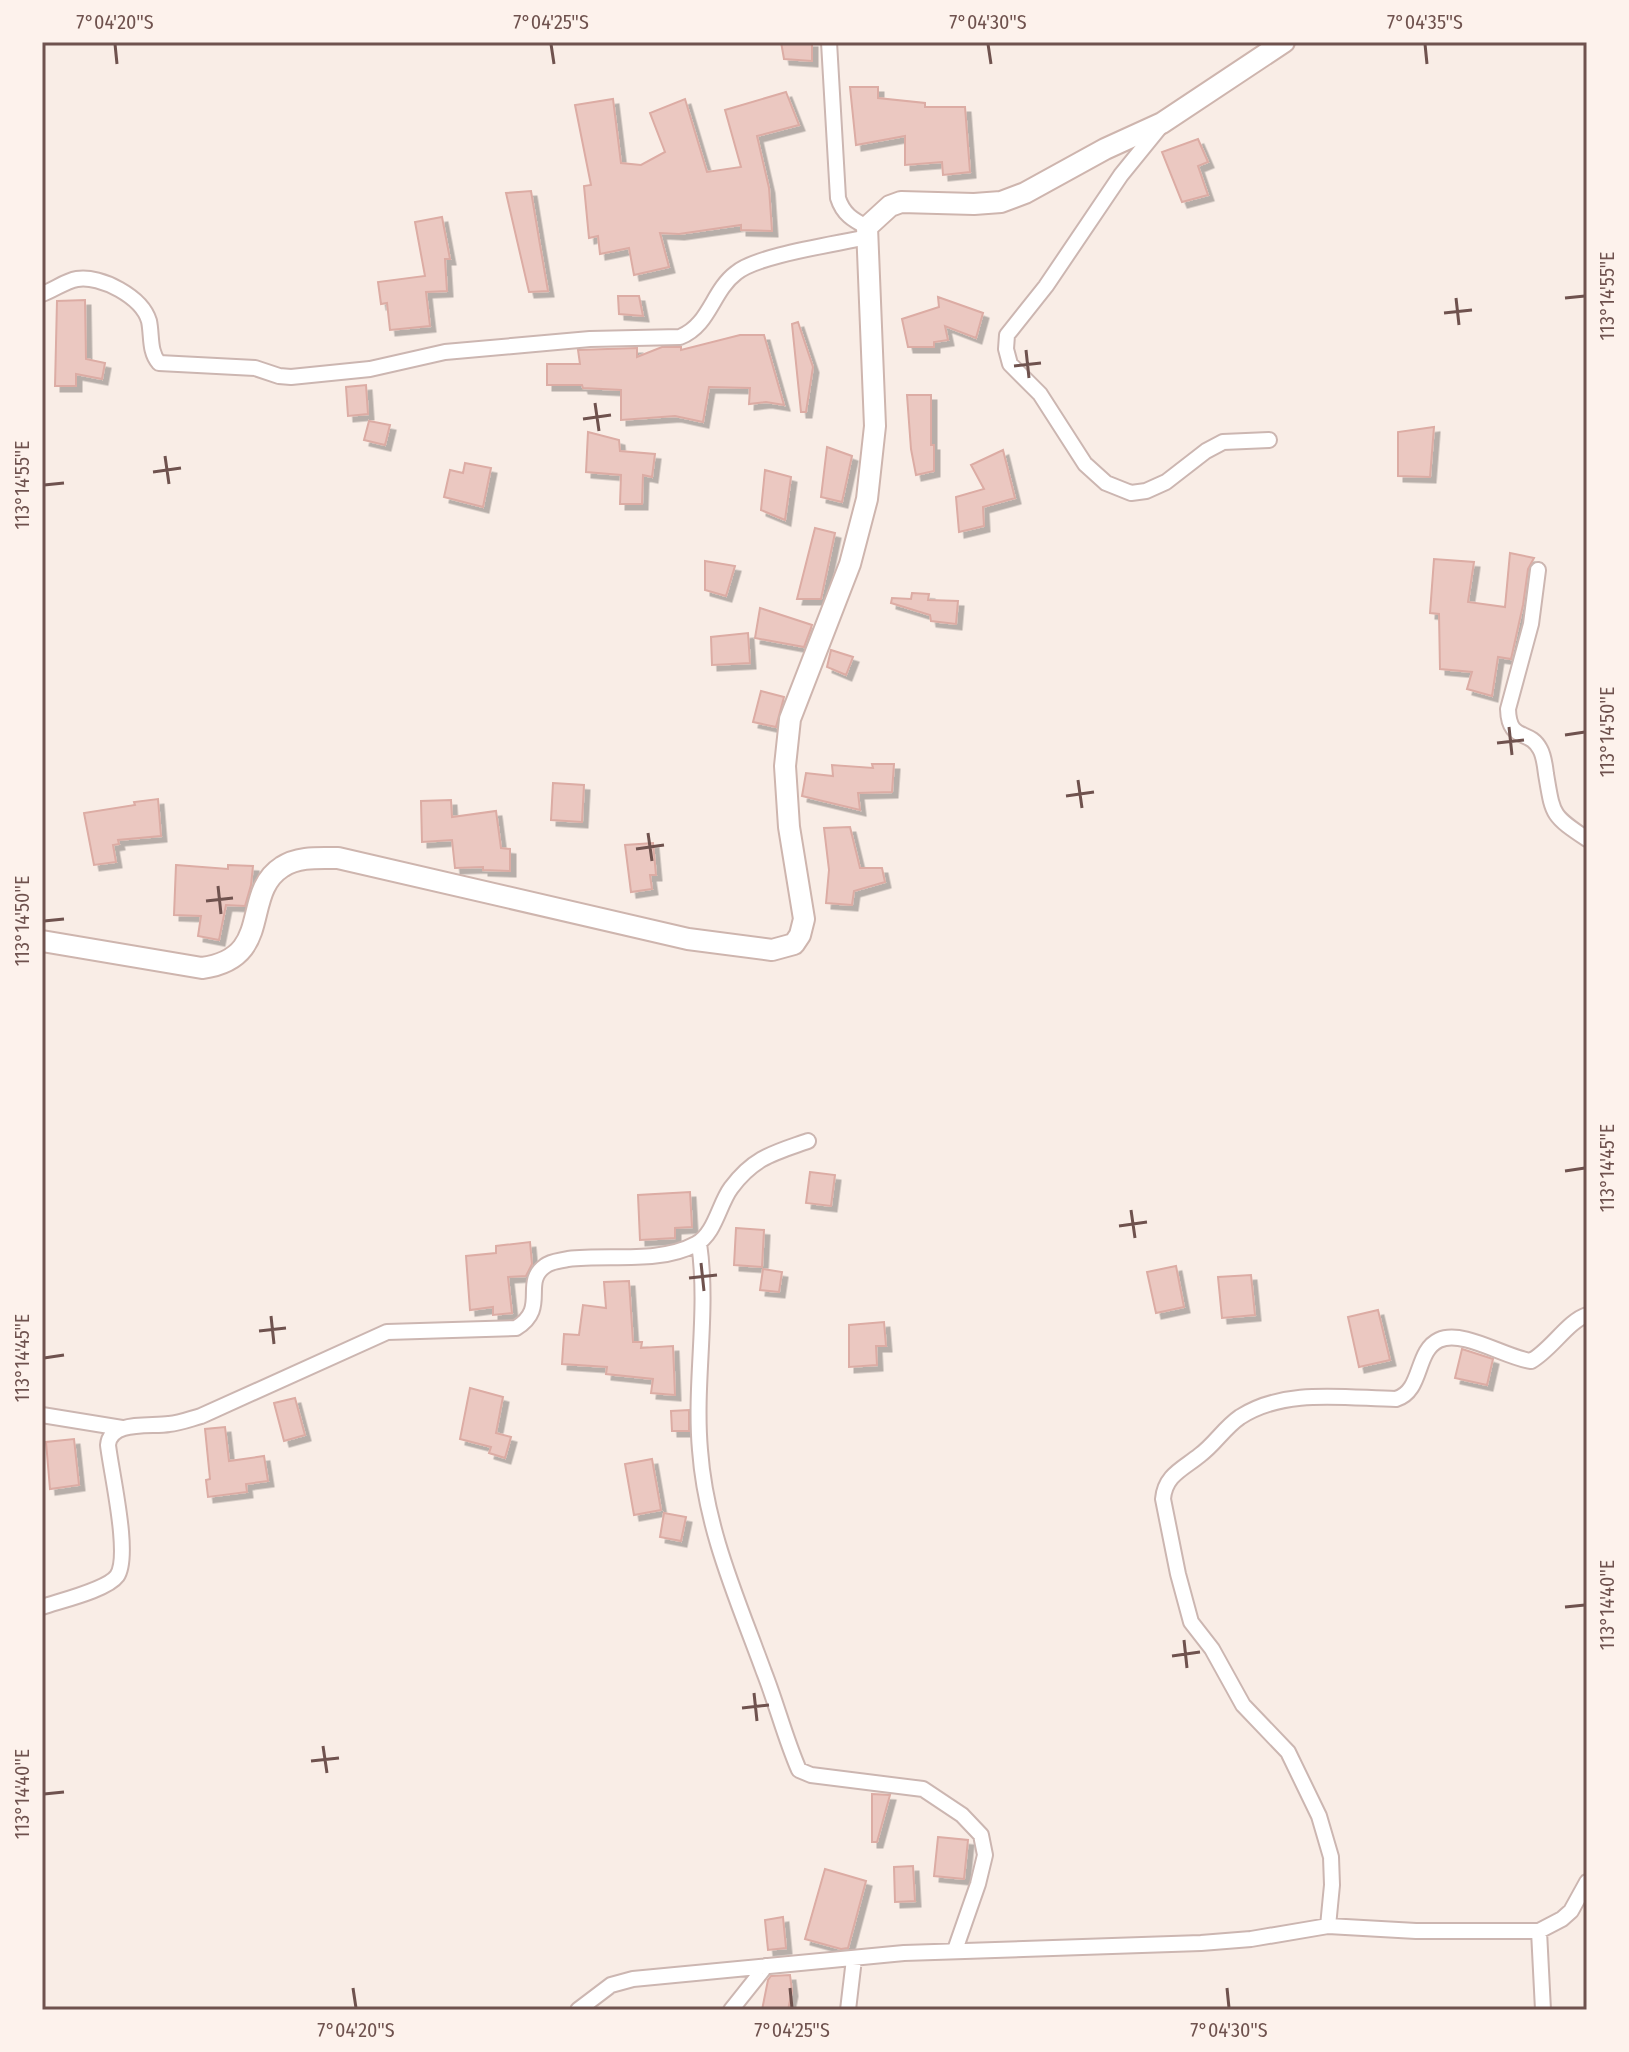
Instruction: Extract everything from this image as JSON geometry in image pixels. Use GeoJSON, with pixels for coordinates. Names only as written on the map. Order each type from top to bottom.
{"type":"FeatureCollection","features":[{"type":"Feature","properties":{"kind":"street"},"geometry":{"type":"LineString","coordinates":[[829,42],[838,198],[842,210],[867,232]]}},
{"type":"Feature","properties":{"kind":"street"},"geometry":{"type":"LineString","coordinates":[[42,941],[202,968],[224,965],[239,954],[252,933],[267,881],[282,867],[308,858],[338,858],[688,939],[772,950],[794,944],[804,919],[789,827],[785,766],[790,719],[850,564],[867,499],[875,426],[867,232],[876,216],[901,202],[974,204],[1001,202],[1025,193],[1167,119],[1284,42]]}},
{"type":"Feature","properties":{"kind":"street"},"geometry":{"type":"LineString","coordinates":[[1167,119],[1121,175],[1046,286],[1007,335],[1006,349],[1010,364],[1040,394],[1085,464],[1106,483],[1131,493],[1146,491],[1166,482],[1223,442],[1269,440]]}},
{"type":"Feature","properties":{"kind":"street"},"geometry":{"type":"LineString","coordinates":[[42,294],[75,279],[89,279],[110,286],[142,308],[150,329],[153,354],[159,363],[255,368],[291,377],[370,369],[445,352],[590,339],[680,337],[693,331],[733,275],[744,267],[867,232]]}},
{"type":"Feature","properties":{"kind":"street"},"geometry":{"type":"LineString","coordinates":[[1538,570],[1531,624],[1508,709],[1508,723],[1521,736],[1534,740],[1542,751],[1550,807],[1560,820],[1587,839]]}},
{"type":"Feature","properties":{"kind":"street"},"geometry":{"type":"LineString","coordinates":[[42,1415],[122,1428],[170,1424],[201,1416],[387,1332],[516,1328],[534,1312],[535,1277],[543,1267],[551,1262],[678,1251],[699,1243],[730,1189],[758,1159],[808,1141]]}},
{"type":"Feature","properties":{"kind":"street"},"geometry":{"type":"LineString","coordinates":[[699,1243],[704,1280],[698,1415],[706,1505],[726,1571],[766,1675],[787,1741],[799,1770],[811,1775],[923,1789],[962,1815],[981,1835],[985,1855],[955,1950]]}},
{"type":"Feature","properties":{"kind":"street"},"geometry":{"type":"LineString","coordinates":[[1328,1926],[1331,1857],[1319,1816],[1288,1752],[1243,1705],[1212,1649],[1191,1622],[1163,1499],[1164,1488],[1179,1470],[1202,1454],[1223,1431],[1259,1406],[1280,1400],[1314,1397],[1396,1399],[1403,1397],[1413,1387],[1429,1349],[1436,1341],[1457,1338],[1531,1361],[1554,1345],[1579,1318],[1587,1315]]}},
{"type":"Feature","properties":{"kind":"street"},"geometry":{"type":"LineString","coordinates":[[42,1607],[108,1583],[118,1575],[121,1559],[118,1500],[108,1445],[109,1438],[122,1428]]}},
{"type":"Feature","properties":{"kind":"street"},"geometry":{"type":"LineString","coordinates":[[578,2010],[611,1985],[633,1979],[955,1950],[1201,1943],[1251,1939],[1328,1926],[1416,1931],[1539,1931],[1571,1911],[1587,1882]]}},
{"type":"Feature","properties":{"kind":"street"},"geometry":{"type":"LineString","coordinates":[[1539,1931],[1543,2010]]}},
{"type":"Feature","properties":{"kind":"street"},"geometry":{"type":"LineString","coordinates":[[848,2010],[854,1959]]}},
{"type":"Feature","properties":{"kind":"street"},"geometry":{"type":"LineString","coordinates":[[731,2010],[766,1966]]}},
{"type":"Feature","properties":{"kind":"building"},"geometry":{"type":"Polygon","coordinates":[[[781,42],[812,42],[812,61],[784,59],[781,42]]]}},
{"type":"Feature","properties":{"kind":"building"},"geometry":{"type":"Polygon","coordinates":[[[850,87],[878,87],[878,98],[925,103],[925,107],[965,107],[970,172],[943,175],[942,162],[905,165],[905,136],[856,145],[850,87]]]}},
{"type":"Feature","properties":{"kind":"building"},"geometry":{"type":"Polygon","coordinates":[[[786,92],[799,125],[757,136],[769,188],[772,231],[741,230],[741,225],[679,234],[660,233],[669,267],[634,275],[629,248],[600,254],[598,236],[589,238],[584,186],[591,185],[575,105],[613,99],[621,163],[641,165],[665,152],[650,113],[685,99],[707,172],[741,167],[725,110],[786,92]]]}},
{"type":"Feature","properties":{"kind":"building"},"geometry":{"type":"Polygon","coordinates":[[[1198,139],[1208,162],[1198,166],[1208,195],[1182,202],[1162,152],[1198,139]]]}},
{"type":"Feature","properties":{"kind":"building"},"geometry":{"type":"Polygon","coordinates":[[[531,191],[548,291],[529,292],[506,193],[531,191]]]}},
{"type":"Feature","properties":{"kind":"building"},"geometry":{"type":"Polygon","coordinates":[[[442,217],[450,259],[445,259],[447,291],[426,292],[430,326],[390,330],[387,303],[381,304],[378,282],[425,276],[415,222],[442,217]]]}},
{"type":"Feature","properties":{"kind":"building"},"geometry":{"type":"Polygon","coordinates":[[[618,296],[639,296],[643,316],[619,314],[618,296]]]}},
{"type":"Feature","properties":{"kind":"building"},"geometry":{"type":"Polygon","coordinates":[[[938,297],[983,313],[976,338],[945,326],[948,340],[934,342],[934,347],[908,347],[902,319],[939,307],[938,297]]]}},
{"type":"Feature","properties":{"kind":"building"},"geometry":{"type":"Polygon","coordinates":[[[85,300],[86,359],[105,363],[102,379],[76,374],[76,386],[55,386],[57,301],[85,300]]]}},
{"type":"Feature","properties":{"kind":"building"},"geometry":{"type":"Polygon","coordinates":[[[798,322],[813,367],[806,412],[801,412],[792,324],[798,322]]]}},
{"type":"Feature","properties":{"kind":"building"},"geometry":{"type":"Polygon","coordinates":[[[740,335],[764,335],[784,405],[766,402],[749,404],[750,388],[709,387],[703,422],[675,416],[621,420],[621,390],[547,385],[547,364],[580,364],[578,350],[637,348],[637,357],[662,347],[681,347],[681,350],[740,335]]]}},
{"type":"Feature","properties":{"kind":"building"},"geometry":{"type":"Polygon","coordinates":[[[366,385],[368,414],[348,416],[346,387],[366,385]]]}},
{"type":"Feature","properties":{"kind":"building"},"geometry":{"type":"Polygon","coordinates":[[[907,395],[931,395],[934,471],[916,475],[907,395]]]}},
{"type":"Feature","properties":{"kind":"building"},"geometry":{"type":"Polygon","coordinates":[[[369,421],[390,425],[385,445],[364,440],[369,421]]]}},
{"type":"Feature","properties":{"kind":"building"},"geometry":{"type":"Polygon","coordinates":[[[1434,427],[1430,477],[1398,476],[1398,432],[1434,427]]]}},
{"type":"Feature","properties":{"kind":"building"},"geometry":{"type":"Polygon","coordinates":[[[588,432],[619,440],[620,451],[655,454],[652,477],[643,475],[642,504],[620,504],[621,475],[586,472],[588,432]]]}},
{"type":"Feature","properties":{"kind":"building"},"geometry":{"type":"Polygon","coordinates":[[[827,447],[852,456],[842,502],[821,497],[827,447]]]}},
{"type":"Feature","properties":{"kind":"building"},"geometry":{"type":"Polygon","coordinates":[[[1003,450],[1015,498],[983,507],[984,526],[959,532],[956,497],[984,489],[971,465],[1003,450]]]}},
{"type":"Feature","properties":{"kind":"building"},"geometry":{"type":"Polygon","coordinates":[[[465,463],[491,468],[483,507],[444,497],[450,470],[463,473],[465,463]]]}},
{"type":"Feature","properties":{"kind":"building"},"geometry":{"type":"Polygon","coordinates":[[[765,470],[791,477],[785,520],[761,510],[765,470]]]}},
{"type":"Feature","properties":{"kind":"building"},"geometry":{"type":"Polygon","coordinates":[[[815,528],[835,533],[821,599],[797,599],[815,528]]]}},
{"type":"Feature","properties":{"kind":"building"},"geometry":{"type":"Polygon","coordinates":[[[1510,553],[1534,558],[1528,569],[1511,659],[1498,657],[1492,696],[1467,689],[1472,672],[1440,669],[1439,614],[1430,613],[1434,559],[1474,562],[1468,602],[1505,607],[1510,553]]]}},
{"type":"Feature","properties":{"kind":"building"},"geometry":{"type":"Polygon","coordinates":[[[705,561],[735,566],[726,596],[705,590],[705,561]]]}},
{"type":"Feature","properties":{"kind":"building"},"geometry":{"type":"Polygon","coordinates":[[[912,593],[929,594],[928,600],[958,601],[956,624],[931,621],[930,615],[891,603],[892,598],[911,599],[912,593]]]}},
{"type":"Feature","properties":{"kind":"building"},"geometry":{"type":"Polygon","coordinates":[[[760,608],[812,625],[804,647],[755,638],[760,608]]]}},
{"type":"Feature","properties":{"kind":"building"},"geometry":{"type":"Polygon","coordinates":[[[748,633],[750,663],[712,665],[711,637],[748,633]]]}},
{"type":"Feature","properties":{"kind":"building"},"geometry":{"type":"Polygon","coordinates":[[[831,650],[853,657],[846,675],[827,667],[831,650]]]}},
{"type":"Feature","properties":{"kind":"building"},"geometry":{"type":"Polygon","coordinates":[[[761,691],[784,697],[776,727],[753,722],[761,691]]]}},
{"type":"Feature","properties":{"kind":"building"},"geometry":{"type":"Polygon","coordinates":[[[872,764],[894,764],[892,792],[858,793],[860,810],[802,796],[806,773],[833,776],[832,765],[873,768],[872,764]]]}},
{"type":"Feature","properties":{"kind":"building"},"geometry":{"type":"Polygon","coordinates":[[[553,783],[584,785],[582,822],[551,820],[553,783]]]}},
{"type":"Feature","properties":{"kind":"building"},"geometry":{"type":"Polygon","coordinates":[[[158,799],[161,836],[118,840],[119,844],[113,845],[116,862],[94,865],[84,813],[158,799]]]}},
{"type":"Feature","properties":{"kind":"building"},"geometry":{"type":"Polygon","coordinates":[[[451,800],[452,817],[496,811],[501,848],[510,849],[510,871],[483,870],[483,867],[455,868],[452,840],[422,842],[421,801],[451,800]]]}},
{"type":"Feature","properties":{"kind":"building"},"geometry":{"type":"Polygon","coordinates":[[[850,827],[860,868],[882,868],[885,882],[854,891],[852,905],[826,903],[829,870],[824,828],[850,827]]]}},
{"type":"Feature","properties":{"kind":"building"},"geometry":{"type":"Polygon","coordinates":[[[653,843],[656,875],[650,875],[652,889],[631,892],[625,845],[653,843]]]}},
{"type":"Feature","properties":{"kind":"building"},"geometry":{"type":"Polygon","coordinates":[[[176,865],[228,869],[228,865],[253,866],[245,906],[226,905],[219,940],[198,936],[201,916],[174,915],[176,865]]]}},
{"type":"Feature","properties":{"kind":"building"},"geometry":{"type":"Polygon","coordinates":[[[810,1172],[835,1175],[831,1206],[806,1203],[810,1172]]]}},
{"type":"Feature","properties":{"kind":"building"},"geometry":{"type":"Polygon","coordinates":[[[690,1192],[692,1227],[675,1228],[675,1238],[640,1240],[638,1195],[690,1192]]]}},
{"type":"Feature","properties":{"kind":"building"},"geometry":{"type":"Polygon","coordinates":[[[736,1228],[764,1230],[762,1267],[734,1265],[736,1228]]]}},
{"type":"Feature","properties":{"kind":"building"},"geometry":{"type":"Polygon","coordinates":[[[530,1242],[532,1264],[526,1276],[508,1277],[512,1313],[493,1315],[493,1307],[470,1310],[466,1256],[496,1253],[496,1246],[530,1242]]]}},
{"type":"Feature","properties":{"kind":"building"},"geometry":{"type":"Polygon","coordinates":[[[1176,1266],[1184,1307],[1156,1313],[1147,1272],[1176,1266]]]}},
{"type":"Feature","properties":{"kind":"building"},"geometry":{"type":"Polygon","coordinates":[[[763,1269],[782,1272],[779,1292],[760,1290],[763,1269]]]}},
{"type":"Feature","properties":{"kind":"building"},"geometry":{"type":"Polygon","coordinates":[[[1251,1275],[1255,1315],[1222,1318],[1218,1277],[1251,1275]]]}},
{"type":"Feature","properties":{"kind":"building"},"geometry":{"type":"Polygon","coordinates":[[[629,1281],[633,1342],[642,1342],[641,1348],[673,1346],[675,1395],[651,1393],[653,1379],[606,1374],[607,1367],[562,1364],[564,1334],[579,1335],[583,1305],[606,1308],[604,1282],[629,1281]]]}},
{"type":"Feature","properties":{"kind":"building"},"geometry":{"type":"Polygon","coordinates":[[[1378,1310],[1390,1360],[1359,1367],[1348,1317],[1378,1310]]]}},
{"type":"Feature","properties":{"kind":"building"},"geometry":{"type":"Polygon","coordinates":[[[884,1322],[886,1346],[876,1346],[877,1365],[849,1367],[849,1325],[884,1322]]]}},
{"type":"Feature","properties":{"kind":"building"},"geometry":{"type":"Polygon","coordinates":[[[1462,1349],[1493,1359],[1487,1385],[1455,1378],[1462,1349]]]}},
{"type":"Feature","properties":{"kind":"building"},"geometry":{"type":"Polygon","coordinates":[[[470,1388],[503,1397],[496,1433],[511,1437],[505,1458],[489,1453],[491,1447],[460,1439],[470,1388]]]}},
{"type":"Feature","properties":{"kind":"building"},"geometry":{"type":"Polygon","coordinates":[[[295,1398],[305,1435],[284,1441],[274,1403],[295,1398]]]}},
{"type":"Feature","properties":{"kind":"building"},"geometry":{"type":"Polygon","coordinates":[[[689,1410],[689,1431],[672,1431],[671,1411],[689,1410]]]}},
{"type":"Feature","properties":{"kind":"building"},"geometry":{"type":"Polygon","coordinates":[[[225,1427],[229,1461],[264,1456],[268,1481],[246,1484],[247,1492],[208,1497],[206,1480],[210,1479],[205,1429],[225,1427]]]}},
{"type":"Feature","properties":{"kind":"building"},"geometry":{"type":"Polygon","coordinates":[[[74,1439],[79,1485],[50,1489],[46,1442],[74,1439]]]}},
{"type":"Feature","properties":{"kind":"building"},"geometry":{"type":"Polygon","coordinates":[[[652,1459],[661,1510],[634,1515],[625,1464],[652,1459]]]}},
{"type":"Feature","properties":{"kind":"building"},"geometry":{"type":"Polygon","coordinates":[[[664,1513],[686,1517],[681,1541],[660,1537],[664,1513]]]}},
{"type":"Feature","properties":{"kind":"building"},"geometry":{"type":"Polygon","coordinates":[[[872,1794],[890,1795],[877,1842],[872,1842],[872,1794]]]}},
{"type":"Feature","properties":{"kind":"building"},"geometry":{"type":"Polygon","coordinates":[[[938,1837],[968,1840],[964,1879],[934,1876],[938,1837]]]}},
{"type":"Feature","properties":{"kind":"building"},"geometry":{"type":"Polygon","coordinates":[[[913,1866],[915,1901],[895,1902],[894,1867],[913,1866]]]}},
{"type":"Feature","properties":{"kind":"building"},"geometry":{"type":"Polygon","coordinates":[[[825,1869],[866,1881],[848,1948],[841,1949],[805,1939],[825,1869]]]}},
{"type":"Feature","properties":{"kind":"building"},"geometry":{"type":"Polygon","coordinates":[[[783,1917],[786,1948],[768,1950],[765,1920],[783,1917]]]}},
{"type":"Feature","properties":{"kind":"building"},"geometry":{"type":"Polygon","coordinates":[[[790,1975],[792,1991],[788,2010],[762,2010],[771,1976],[790,1975]]]}}]}
